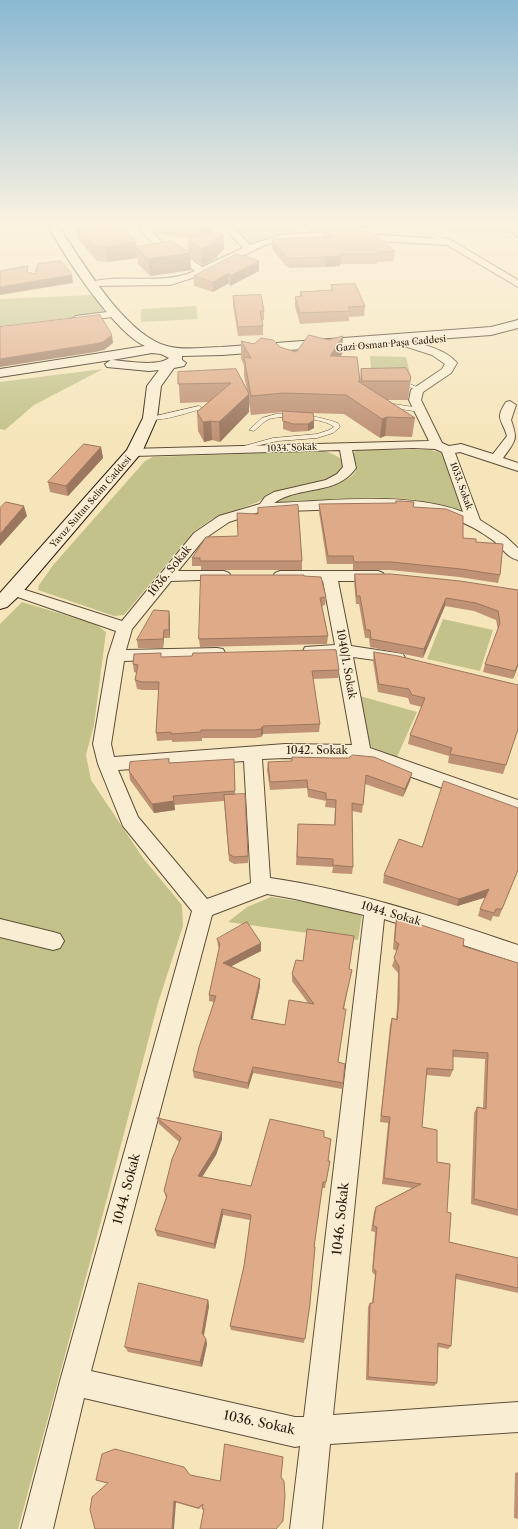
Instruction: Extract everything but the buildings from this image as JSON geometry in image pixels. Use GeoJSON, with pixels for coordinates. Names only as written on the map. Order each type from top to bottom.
{"type":"FeatureCollection","features":[{"type":"Feature","properties":{"kind":"main road"},"geometry":{"type":"LineString","coordinates":[[102,296],[124,325],[146,342],[164,349],[176,357],[174,362],[169,365],[154,386],[136,359],[133,345],[124,325]]}},
{"type":"Feature","properties":{"kind":"main road","name":"Gazi Osman Paşa Caddesi"},"geometry":{"type":"LineString","coordinates":[[164,349],[184,352],[222,351],[491,330],[518,324]]}},
{"type":"Feature","properties":{"kind":"main road","name":"Gazi Osman Paşa Caddesi"},"geometry":{"type":"LineString","coordinates":[[136,359],[149,368],[213,359],[493,336],[518,331]]}},
{"type":"Feature","properties":{"kind":"main road"},"geometry":{"type":"LineString","coordinates":[[0,373],[66,364],[98,363],[136,359],[143,350],[164,349]]}},
{"type":"Feature","properties":{"kind":"main road","name":"Yavuz Sultan Selim Caddesi"},"geometry":{"type":"LineString","coordinates":[[0,603],[14,591],[134,452],[150,418],[154,386]]}},
{"type":"Feature","properties":{"kind":"street"},"geometry":{"type":"LineString","coordinates":[[62,321],[115,314]]}},
{"type":"Feature","properties":{"kind":"street"},"geometry":{"type":"LineString","coordinates":[[404,343],[448,359],[451,363],[447,371],[419,389]]}},
{"type":"Feature","properties":{"kind":"street","name":"1033. Sokak"},"geometry":{"type":"LineString","coordinates":[[419,389],[415,400],[442,447],[474,522]]}},
{"type":"Feature","properties":{"kind":"street"},"geometry":{"type":"LineString","coordinates":[[495,460],[512,436],[512,429],[505,422],[505,415],[510,405]]}},
{"type":"Feature","properties":{"kind":"street"},"geometry":{"type":"LineString","coordinates":[[264,508],[266,502],[275,495],[325,485],[346,474],[350,468],[345,446]]}},
{"type":"Feature","properties":{"kind":"street","name":"1034. Sokak"},"geometry":{"type":"LineString","coordinates":[[134,452],[345,446],[442,447],[461,448],[518,467]]}},
{"type":"Feature","properties":{"kind":"street","name":"1036. Sokak"},"geometry":{"type":"LineString","coordinates":[[203,909],[130,822],[107,764],[102,744],[116,656],[125,628],[199,536],[212,526],[238,513],[264,508],[400,503],[442,510],[474,522],[500,539],[518,556]]}},
{"type":"Feature","properties":{"kind":"street"},"geometry":{"type":"LineString","coordinates":[[167,576],[237,576]]}},
{"type":"Feature","properties":{"kind":"street"},"geometry":{"type":"LineString","coordinates":[[268,576],[390,576]]}},
{"type":"Feature","properties":{"kind":"street","name":"1040/1. Sokak"},"geometry":{"type":"LineString","coordinates":[[330,576],[362,752]]}},
{"type":"Feature","properties":{"kind":"street"},"geometry":{"type":"LineString","coordinates":[[14,591],[125,628]]}},
{"type":"Feature","properties":{"kind":"street"},"geometry":{"type":"LineString","coordinates":[[296,652],[344,650],[412,662]]}},
{"type":"Feature","properties":{"kind":"street"},"geometry":{"type":"LineString","coordinates":[[116,656],[234,653]]}},
{"type":"Feature","properties":{"kind":"street","name":"1042. Sokak"},"geometry":{"type":"LineString","coordinates":[[107,764],[285,751],[362,752],[518,808]]}},
{"type":"Feature","properties":{"kind":"street"},"geometry":{"type":"LineString","coordinates":[[253,753],[261,888]]}},
{"type":"Feature","properties":{"kind":"street","name":"1044. Sokak"},"geometry":{"type":"LineString","coordinates":[[37,1529],[74,1381],[203,909],[267,886],[295,890],[375,908],[518,954]]}},
{"type":"Feature","properties":{"kind":"street","name":"1046. Sokak"},"geometry":{"type":"LineString","coordinates":[[306,1529],[375,908]]}},
{"type":"Feature","properties":{"kind":"street"},"geometry":{"type":"LineString","coordinates":[[0,928],[53,941]]}},
{"type":"Feature","properties":{"kind":"street","name":"1036. Sokak"},"geometry":{"type":"LineString","coordinates":[[74,1381],[295,1432],[518,1417]]}},
{"type":"Feature","properties":{"kind":"lane"},"geometry":{"type":"LineString","coordinates":[[392,381],[399,381],[419,389]]}},
{"type":"Feature","properties":{"kind":"lane"},"geometry":{"type":"LineString","coordinates":[[389,413],[383,409],[394,406],[420,410]]}},
{"type":"Feature","properties":{"kind":"lane"},"geometry":{"type":"LineString","coordinates":[[150,418],[163,417],[199,408]]}},
{"type":"Feature","properties":{"kind":"lane"},"geometry":{"type":"LineString","coordinates":[[235,450],[279,438],[319,436],[328,434],[337,427],[336,424],[315,418],[270,417],[260,422],[252,430]]}},
{"type":"Feature","properties":{"kind":"shaded area"},"geometry":{"type":"Polygon","coordinates":[[[94,296],[106,314],[0,326],[0,299],[94,296]]]}},
{"type":"Feature","properties":{"kind":"shaded area"},"geometry":{"type":"Polygon","coordinates":[[[196,306],[198,319],[141,322],[141,309],[196,306]]]}},
{"type":"Feature","properties":{"kind":"shaded area"},"geometry":{"type":"Polygon","coordinates":[[[370,356],[406,357],[411,378],[372,379],[370,356]]]}},
{"type":"Feature","properties":{"kind":"shaded area"},"geometry":{"type":"Polygon","coordinates":[[[103,369],[34,405],[5,430],[0,429],[0,382],[103,369]]]}},
{"type":"Feature","properties":{"kind":"shaded area"},"geometry":{"type":"Polygon","coordinates":[[[356,450],[431,450],[450,456],[466,514],[444,506],[396,498],[345,499],[272,504],[276,498],[317,490],[347,480],[354,474],[357,467],[353,454],[356,450]]]}},
{"type":"Feature","properties":{"kind":"shaded area"},"geometry":{"type":"Polygon","coordinates":[[[324,451],[334,454],[342,460],[345,466],[333,478],[312,485],[272,492],[258,502],[212,519],[193,532],[124,615],[114,616],[38,590],[39,585],[54,564],[145,461],[153,457],[324,451]]]}},
{"type":"Feature","properties":{"kind":"shaded area"},"geometry":{"type":"Polygon","coordinates":[[[22,602],[95,624],[106,632],[94,725],[86,755],[91,780],[143,858],[182,905],[183,926],[158,1003],[18,1529],[0,1529],[0,624],[22,602]]]}},
{"type":"Feature","properties":{"kind":"shaded area"},"geometry":{"type":"Polygon","coordinates":[[[443,619],[493,630],[480,671],[427,659],[443,619]]]}},
{"type":"Feature","properties":{"kind":"shaded area"},"geometry":{"type":"Polygon","coordinates":[[[360,696],[417,712],[397,757],[369,746],[360,696]]]}},
{"type":"Feature","properties":{"kind":"shaded area"},"geometry":{"type":"Polygon","coordinates":[[[271,897],[318,904],[362,915],[358,940],[228,922],[247,907],[271,897]]]}}]}
